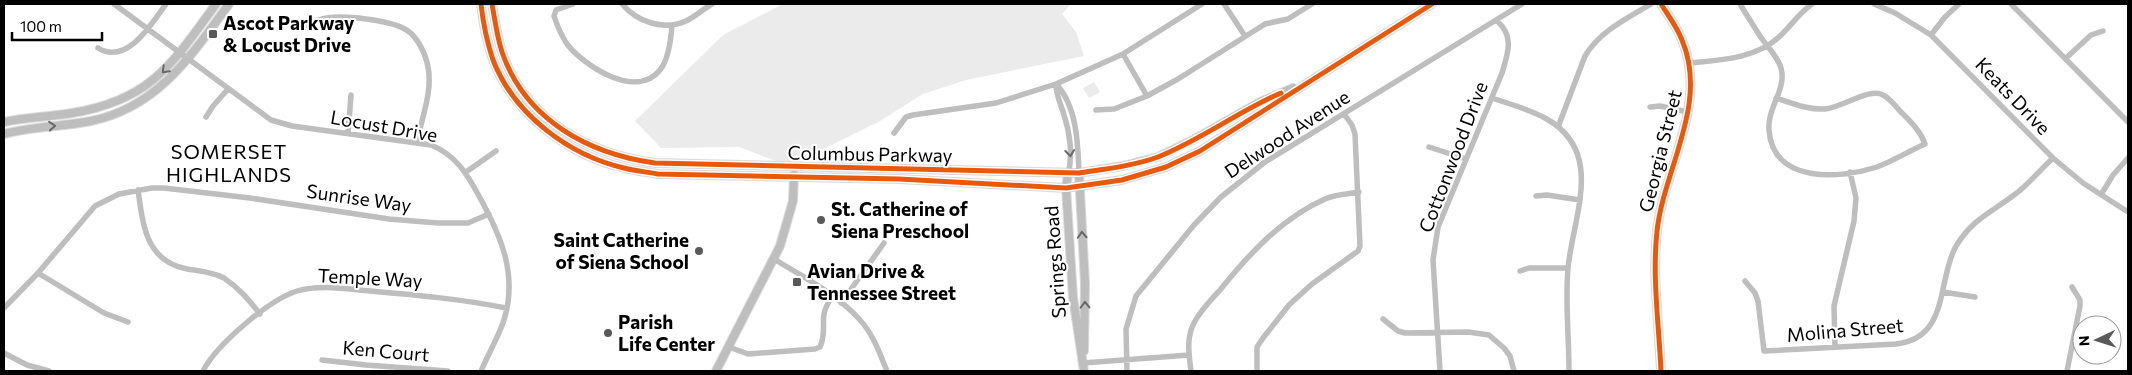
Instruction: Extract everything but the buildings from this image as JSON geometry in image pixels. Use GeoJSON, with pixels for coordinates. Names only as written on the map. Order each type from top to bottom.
{"type":"FeatureCollection","features":[{"type":"Feature","properties":{"kind":"main road"},"geometry":{"type":"LineString","coordinates":[[4,122],[88,110],[123,99],[137,92],[162,73],[216,4]]}},
{"type":"Feature","properties":{"kind":"main road"},"geometry":{"type":"LineString","coordinates":[[4,134],[34,127],[90,122],[115,114],[151,94],[171,78],[188,59],[229,4]]}},
{"type":"Feature","properties":{"kind":"main road","name":"Columbus Parkway"},"geometry":{"type":"LineString","coordinates":[[481,4],[493,60],[510,92],[524,110],[548,132],[579,152],[624,169],[658,174],[899,180],[1066,188],[1122,180],[1166,167],[1200,151],[1432,4]]}},
{"type":"Feature","properties":{"kind":"main road","name":"Columbus Parkway"},"geometry":{"type":"LineString","coordinates":[[492,4],[502,53],[523,93],[552,122],[580,140],[607,153],[627,159],[655,163],[794,168],[1079,173],[1123,166],[1158,157],[1193,140],[1260,102],[1314,79]]}},
{"type":"Feature","properties":{"kind":"main road","name":"Georgia Street"},"geometry":{"type":"LineString","coordinates":[[1661,4],[1682,40],[1689,63],[1692,87],[1688,112],[1662,203],[1657,234],[1655,274],[1661,371]]}},
{"type":"Feature","properties":{"kind":"main road"},"geometry":{"type":"LineString","coordinates":[[716,371],[732,348],[774,259],[788,222],[793,201],[794,168]]}},
{"type":"Feature","properties":{"kind":"main road","name":"Springs Road"},"geometry":{"type":"LineString","coordinates":[[1079,173],[1086,321],[1083,367]]}},
{"type":"Feature","properties":{"kind":"main road","name":"Springs Road"},"geometry":{"type":"LineString","coordinates":[[1068,174],[1066,188],[1073,297],[1083,367]]}},
{"type":"Feature","properties":{"kind":"street","name":"Locust Drive"},"geometry":{"type":"LineString","coordinates":[[114,4],[271,120],[292,126],[416,142],[440,149],[460,164],[495,223],[507,260],[509,281],[503,322],[481,371]]}},
{"type":"Feature","properties":{"kind":"street"},"geometry":{"type":"LineString","coordinates":[[98,48],[106,53],[116,52],[141,38],[166,4]]}},
{"type":"Feature","properties":{"kind":"street"},"geometry":{"type":"LineString","coordinates":[[573,4],[556,10],[554,16],[566,42],[579,56],[595,68],[628,81],[644,80],[661,70],[666,58],[672,26]]}},
{"type":"Feature","properties":{"kind":"street"},"geometry":{"type":"LineString","coordinates":[[622,4],[639,18],[657,24],[672,26],[688,21],[703,6],[712,4]]}},
{"type":"Feature","properties":{"kind":"street"},"geometry":{"type":"LineString","coordinates":[[894,133],[906,117],[996,103],[1056,84],[1123,54],[1202,4]]}},
{"type":"Feature","properties":{"kind":"street"},"geometry":{"type":"LineString","coordinates":[[1224,4],[1245,36]]}},
{"type":"Feature","properties":{"kind":"street"},"geometry":{"type":"LineString","coordinates":[[1096,110],[1114,109],[1147,96],[1178,80],[1266,24],[1288,19],[1312,4]]}},
{"type":"Feature","properties":{"kind":"street","name":"Delwood Avenue"},"geometry":{"type":"LineString","coordinates":[[1127,371],[1126,329],[1136,296],[1194,225],[1239,181],[1265,162],[1522,4]]}},
{"type":"Feature","properties":{"kind":"street"},"geometry":{"type":"LineString","coordinates":[[1558,127],[1591,45],[1606,31],[1651,4]]}},
{"type":"Feature","properties":{"kind":"street"},"geometry":{"type":"LineString","coordinates":[[1740,4],[1781,67],[1782,82],[1776,98],[1769,119],[1771,140],[1780,159],[1805,174],[1818,175],[1850,172],[1878,166],[1925,144],[1922,134],[1885,95],[1878,92],[1867,94],[1846,104],[1827,109],[1810,108],[1776,98]]}},
{"type":"Feature","properties":{"kind":"street"},"geometry":{"type":"LineString","coordinates":[[1689,63],[1732,58],[1755,52],[1778,38],[1812,4]]}},
{"type":"Feature","properties":{"kind":"street","name":"Keats Drive"},"geometry":{"type":"LineString","coordinates":[[1874,4],[1895,13],[1931,35],[2053,158],[2083,183],[2102,193],[2128,212]]}},
{"type":"Feature","properties":{"kind":"street"},"geometry":{"type":"LineString","coordinates":[[1931,35],[1945,16],[1959,4]]}},
{"type":"Feature","properties":{"kind":"street"},"geometry":{"type":"LineString","coordinates":[[2011,4],[2128,122]]}},
{"type":"Feature","properties":{"kind":"street"},"geometry":{"type":"LineString","coordinates":[[297,29],[323,18],[340,17],[393,24],[409,31],[420,45],[429,68],[429,86],[416,142]]}},
{"type":"Feature","properties":{"kind":"street","name":"Cottonwood Drive"},"geometry":{"type":"LineString","coordinates":[[1440,371],[1433,260],[1435,243],[1438,227],[1502,73],[1510,47],[1508,34],[1496,20]]}},
{"type":"Feature","properties":{"kind":"street"},"geometry":{"type":"LineString","coordinates":[[2066,58],[2091,35],[2103,31]]}},
{"type":"Feature","properties":{"kind":"street"},"geometry":{"type":"LineString","coordinates":[[1123,54],[1147,96]]}},
{"type":"Feature","properties":{"kind":"street","name":"Springs Road"},"geometry":{"type":"LineString","coordinates":[[1056,84],[1062,91],[1074,125],[1079,173]]}},
{"type":"Feature","properties":{"kind":"street","name":"Springs Road"},"geometry":{"type":"LineString","coordinates":[[1056,84],[1056,93],[1068,132],[1071,162],[1068,174]]}},
{"type":"Feature","properties":{"kind":"street"},"geometry":{"type":"LineString","coordinates":[[206,117],[228,89]]}},
{"type":"Feature","properties":{"kind":"street"},"geometry":{"type":"LineString","coordinates":[[348,134],[352,95]]}},
{"type":"Feature","properties":{"kind":"street"},"geometry":{"type":"LineString","coordinates":[[1492,98],[1546,118],[1570,139],[1578,155],[1582,176],[1580,200],[1568,268],[1570,371]]}},
{"type":"Feature","properties":{"kind":"street"},"geometry":{"type":"LineString","coordinates":[[1650,106],[1660,106],[1688,112]]}},
{"type":"Feature","properties":{"kind":"street"},"geometry":{"type":"LineString","coordinates":[[1257,371],[1257,347],[1289,305],[1312,284],[1358,251],[1362,238],[1355,134],[1352,125],[1344,114]]}},
{"type":"Feature","properties":{"kind":"street"},"geometry":{"type":"LineString","coordinates":[[1430,146],[1466,159]]}},
{"type":"Feature","properties":{"kind":"street"},"geometry":{"type":"LineString","coordinates":[[466,172],[496,152]]}},
{"type":"Feature","properties":{"kind":"street","name":"Molina Street"},"geometry":{"type":"LineString","coordinates":[[1744,281],[1755,292],[1760,309],[1764,351],[1896,344],[1917,338],[1935,318],[1950,258],[1963,236],[1982,215],[2015,194],[2053,158]]}},
{"type":"Feature","properties":{"kind":"street"},"geometry":{"type":"LineString","coordinates":[[2102,193],[2113,175],[2128,158]]}},
{"type":"Feature","properties":{"kind":"street"},"geometry":{"type":"LineString","coordinates":[[1835,347],[1834,306],[1856,198],[1850,172]]}},
{"type":"Feature","properties":{"kind":"street","name":"Sunrise Way"},"geometry":{"type":"LineString","coordinates":[[4,308],[38,273],[95,206],[119,194],[138,190],[164,188],[308,206],[389,219],[451,224],[468,222],[489,214]]}},
{"type":"Feature","properties":{"kind":"street"},"geometry":{"type":"LineString","coordinates":[[138,190],[143,229],[153,248],[167,261],[178,266],[223,278],[242,291],[260,314]]}},
{"type":"Feature","properties":{"kind":"street"},"geometry":{"type":"LineString","coordinates":[[1191,371],[1189,341],[1194,322],[1255,250],[1274,232],[1326,198],[1359,192]]}},
{"type":"Feature","properties":{"kind":"street"},"geometry":{"type":"LineString","coordinates":[[1536,196],[1547,195],[1580,200]]}},
{"type":"Feature","properties":{"kind":"street"},"geometry":{"type":"LineString","coordinates":[[840,303],[884,242]]}},
{"type":"Feature","properties":{"kind":"street"},"geometry":{"type":"LineString","coordinates":[[774,259],[832,297],[860,319],[868,331],[887,371]]}},
{"type":"Feature","properties":{"kind":"street"},"geometry":{"type":"LineString","coordinates":[[1520,271],[1529,268],[1568,268]]}},
{"type":"Feature","properties":{"kind":"street"},"geometry":{"type":"LineString","coordinates":[[38,273],[104,313],[128,322]]}},
{"type":"Feature","properties":{"kind":"street"},"geometry":{"type":"LineString","coordinates":[[2067,371],[2080,306],[2080,300],[2072,287]]}},
{"type":"Feature","properties":{"kind":"street","name":"Temple Way"},"geometry":{"type":"LineString","coordinates":[[203,371],[216,351],[230,336],[290,294],[298,291],[316,288],[347,289],[452,299],[506,308]]}},
{"type":"Feature","properties":{"kind":"street"},"geometry":{"type":"LineString","coordinates":[[1943,292],[1975,297]]}},
{"type":"Feature","properties":{"kind":"street"},"geometry":{"type":"LineString","coordinates":[[732,348],[748,354],[815,349],[820,347],[824,338],[822,320],[824,308],[832,297]]}},
{"type":"Feature","properties":{"kind":"street"},"geometry":{"type":"LineString","coordinates":[[1383,319],[1401,332],[1468,332],[1489,336],[1504,348],[1510,356],[1514,371]]}},
{"type":"Feature","properties":{"kind":"street"},"geometry":{"type":"LineString","coordinates":[[4,354],[49,371]]}},
{"type":"Feature","properties":{"kind":"street"},"geometry":{"type":"LineString","coordinates":[[1083,367],[1126,360],[1190,355]]}},
{"type":"Feature","properties":{"kind":"street","name":"Ken Court"},"geometry":{"type":"LineString","coordinates":[[322,360],[365,368],[448,371]]}},
{"type":"Feature","properties":{"kind":"shaded area"},"geometry":{"type":"Polygon","coordinates":[[[783,4],[1071,4],[1062,14],[1076,32],[1084,56],[966,80],[923,94],[880,121],[789,166],[739,147],[661,148],[635,121],[723,35],[783,4]]]}},
{"type":"Feature","properties":{"kind":"shaded area"},"geometry":{"type":"Polygon","coordinates":[[[1094,82],[1100,92],[1089,98],[1083,88],[1094,82]]]}},
{"type":"Feature","properties":{"kind":"cycle path"},"geometry":{"type":"LineString","coordinates":[[481,4],[493,60],[502,80],[514,98],[545,129],[563,142],[603,162],[628,169],[658,174],[899,179],[1066,188],[1122,180],[1166,167],[1200,151],[1432,4]]}},
{"type":"Feature","properties":{"kind":"cycle path"},"geometry":{"type":"LineString","coordinates":[[492,4],[500,46],[512,76],[526,97],[543,115],[562,130],[584,142],[606,151],[655,163],[1079,173],[1129,165],[1158,157],[1281,93]]}},
{"type":"Feature","properties":{"kind":"cycle path"},"geometry":{"type":"LineString","coordinates":[[1661,4],[1682,40],[1689,64],[1690,88],[1688,112],[1661,207],[1657,231],[1656,283],[1661,371]]}},
{"type":"Feature","properties":{"kind":"place","name":"Ascot Parkway & Locust Drive"},"geometry":{"type":"Point","coordinates":[213,34]}},
{"type":"Feature","properties":{"kind":"place","name":"St. Catherine of Siena Preschool"},"geometry":{"type":"Point","coordinates":[821,220]}},
{"type":"Feature","properties":{"kind":"place","name":"Saint Catherine of Siena School"},"geometry":{"type":"Point","coordinates":[699,251]}},
{"type":"Feature","properties":{"kind":"place","name":"Avian Drive & Tennessee Street"},"geometry":{"type":"Point","coordinates":[797,282]}},
{"type":"Feature","properties":{"kind":"place","name":"Parish Life Center"},"geometry":{"type":"Point","coordinates":[608,333]}},
{"type":"Feature","properties":{"kind":"district","name":"SOMERSET HIGHLANDS"},"geometry":{"type":"Point","coordinates":[229,164]}}]}
